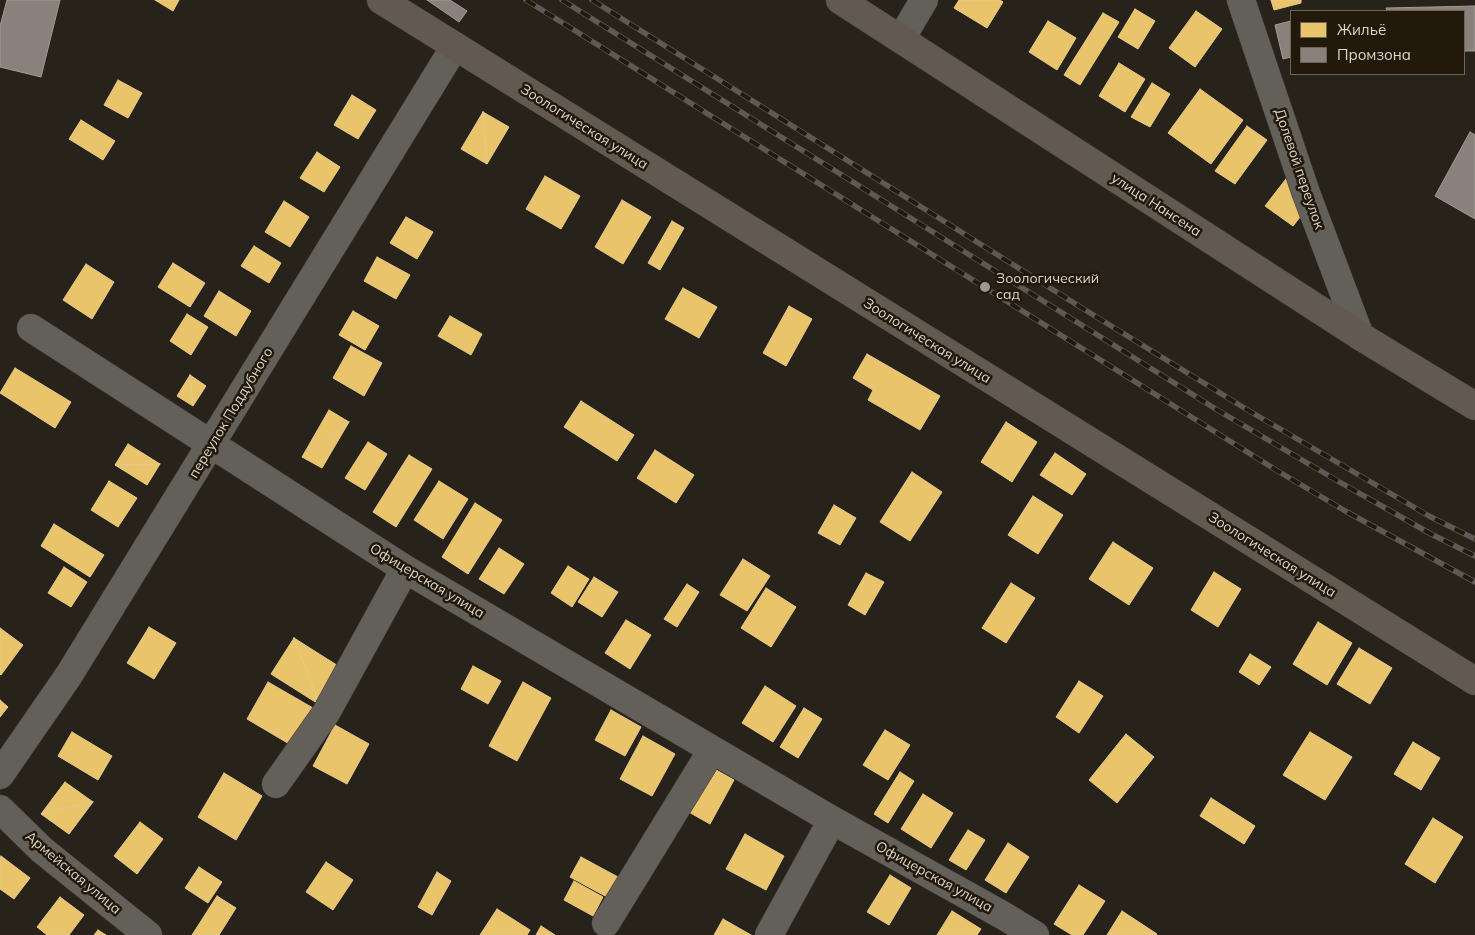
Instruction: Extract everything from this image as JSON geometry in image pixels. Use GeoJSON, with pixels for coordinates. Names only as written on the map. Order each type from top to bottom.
{"type":"FeatureCollection","features":[{"type":"Feature","properties":{"kind":"main road","name":"Зоологическая улица"},"geometry":{"type":"LineString","coordinates":[[381,0],[1475,680]]}},
{"type":"Feature","properties":{"kind":"main road","name":"улица Нансена"},"geometry":{"type":"LineString","coordinates":[[840,0],[1360,336],[1475,406]]}},
{"type":"Feature","properties":{"kind":"street"},"geometry":{"type":"LineString","coordinates":[[901,39],[924,0]]}},
{"type":"Feature","properties":{"kind":"street","name":"Долевой переулок"},"geometry":{"type":"LineString","coordinates":[[1241,0],[1306,193],[1360,336]]}},
{"type":"Feature","properties":{"kind":"street","name":"переулок Поддубного"},"geometry":{"type":"LineString","coordinates":[[0,775],[69,675],[455,46]]}},
{"type":"Feature","properties":{"kind":"street","name":"Офицерская улица"},"geometry":{"type":"LineString","coordinates":[[31,328],[405,569],[832,820],[1035,935]]}},
{"type":"Feature","properties":{"kind":"street"},"geometry":{"type":"LineString","coordinates":[[276,784],[326,713],[405,569]]}},
{"type":"Feature","properties":{"kind":"street"},"geometry":{"type":"LineString","coordinates":[[606,924],[712,750]]}},
{"type":"Feature","properties":{"kind":"street","name":"Армейская улица"},"geometry":{"type":"LineString","coordinates":[[0,809],[42,850],[148,935]]}},
{"type":"Feature","properties":{"kind":"street"},"geometry":{"type":"LineString","coordinates":[[769,935],[832,820]]}},
{"type":"Feature","properties":{"kind":"building: Жильё"},"geometry":{"type":"Polygon","coordinates":[[[155,0],[179,0],[173,11],[155,0]]]}},
{"type":"Feature","properties":{"kind":"building: Жильё"},"geometry":{"type":"Polygon","coordinates":[[[959,0],[1000,0],[1003,2],[987,28],[954,8],[959,0]]]}},
{"type":"Feature","properties":{"kind":"building: Жильё"},"geometry":{"type":"Polygon","coordinates":[[[1271,0],[1301,0],[1301,3],[1274,10],[1271,0]]]}},
{"type":"Feature","properties":{"kind":"building: Жильё"},"geometry":{"type":"Polygon","coordinates":[[[1135,9],[1155,21],[1138,49],[1118,37],[1135,9]]]}},
{"type":"Feature","properties":{"kind":"building: Жильё"},"geometry":{"type":"Polygon","coordinates":[[[1196,11],[1222,29],[1195,67],[1169,48],[1196,11]]]}},
{"type":"Feature","properties":{"kind":"building: Жильё"},"geometry":{"type":"Polygon","coordinates":[[[1103,13],[1119,22],[1080,85],[1064,75],[1103,13]]]}},
{"type":"Feature","properties":{"kind":"building: Жильё"},"geometry":{"type":"Polygon","coordinates":[[[1048,21],[1076,38],[1057,70],[1029,52],[1048,21]]]}},
{"type":"Feature","properties":{"kind":"building: Жильё"},"geometry":{"type":"Polygon","coordinates":[[[1119,63],[1145,79],[1125,112],[1099,96],[1119,63]]]}},
{"type":"Feature","properties":{"kind":"building: Жильё"},"geometry":{"type":"Polygon","coordinates":[[[118,80],[142,93],[128,118],[104,105],[118,80]]]}},
{"type":"Feature","properties":{"kind":"building: Жильё"},"geometry":{"type":"Polygon","coordinates":[[[1152,83],[1170,94],[1150,127],[1131,117],[1152,83]]]}},
{"type":"Feature","properties":{"kind":"building: Жильё"},"geometry":{"type":"Polygon","coordinates":[[[1200,89],[1243,120],[1211,164],[1168,133],[1200,89]]]}},
{"type":"Feature","properties":{"kind":"building: Жильё"},"geometry":{"type":"Polygon","coordinates":[[[352,95],[376,110],[358,139],[334,125],[352,95]]]}},
{"type":"Feature","properties":{"kind":"building: Жильё"},"geometry":{"type":"Polygon","coordinates":[[[483,112],[509,127],[487,164],[483,112]]]}},
{"type":"Feature","properties":{"kind":"building: Жильё"},"geometry":{"type":"Polygon","coordinates":[[[483,112],[487,164],[461,149],[483,112]]]}},
{"type":"Feature","properties":{"kind":"building: Жильё"},"geometry":{"type":"Polygon","coordinates":[[[81,120],[115,141],[103,160],[69,139],[81,120]]]}},
{"type":"Feature","properties":{"kind":"building: Жильё"},"geometry":{"type":"Polygon","coordinates":[[[1247,126],[1267,140],[1235,184],[1215,171],[1247,126]]]}},
{"type":"Feature","properties":{"kind":"building: Жильё"},"geometry":{"type":"Polygon","coordinates":[[[317,152],[340,167],[324,192],[300,178],[317,152]]]}},
{"type":"Feature","properties":{"kind":"building: Жильё"},"geometry":{"type":"Polygon","coordinates":[[[1289,175],[1304,212],[1293,226],[1265,206],[1289,175]]]}},
{"type":"Feature","properties":{"kind":"building: Жильё"},"geometry":{"type":"Polygon","coordinates":[[[545,176],[580,196],[561,229],[526,209],[545,176]]]}},
{"type":"Feature","properties":{"kind":"building: Жильё"},"geometry":{"type":"Polygon","coordinates":[[[622,200],[651,217],[623,264],[595,247],[622,200]]]}},
{"type":"Feature","properties":{"kind":"building: Жильё"},"geometry":{"type":"Polygon","coordinates":[[[284,201],[309,217],[290,247],[265,232],[284,201]]]}},
{"type":"Feature","properties":{"kind":"building: Жильё"},"geometry":{"type":"Polygon","coordinates":[[[406,217],[433,232],[417,259],[390,243],[406,217]]]}},
{"type":"Feature","properties":{"kind":"building: Жильё"},"geometry":{"type":"Polygon","coordinates":[[[672,221],[684,228],[660,270],[648,263],[672,221]]]}},
{"type":"Feature","properties":{"kind":"building: Жильё"},"geometry":{"type":"Polygon","coordinates":[[[254,246],[281,263],[269,283],[241,266],[254,246]]]}},
{"type":"Feature","properties":{"kind":"building: Жильё"},"geometry":{"type":"Polygon","coordinates":[[[377,257],[410,275],[396,299],[364,281],[377,257]]]}},
{"type":"Feature","properties":{"kind":"building: Жильё"},"geometry":{"type":"Polygon","coordinates":[[[173,263],[205,283],[190,307],[158,287],[173,263]]]}},
{"type":"Feature","properties":{"kind":"building: Жильё"},"geometry":{"type":"Polygon","coordinates":[[[86,264],[114,282],[92,319],[63,300],[86,264]]]}},
{"type":"Feature","properties":{"kind":"building: Жильё"},"geometry":{"type":"Polygon","coordinates":[[[683,288],[717,307],[699,338],[665,319],[683,288]]]}},
{"type":"Feature","properties":{"kind":"building: Жильё"},"geometry":{"type":"Polygon","coordinates":[[[219,291],[251,311],[236,336],[204,316],[219,291]]]}},
{"type":"Feature","properties":{"kind":"building: Жильё"},"geometry":{"type":"Polygon","coordinates":[[[789,306],[812,319],[786,366],[763,353],[789,306]]]}},
{"type":"Feature","properties":{"kind":"building: Жильё"},"geometry":{"type":"Polygon","coordinates":[[[353,311],[379,326],[365,350],[339,335],[353,311]]]}},
{"type":"Feature","properties":{"kind":"building: Жильё"},"geometry":{"type":"Polygon","coordinates":[[[187,314],[208,327],[191,355],[170,341],[187,314]]]}},
{"type":"Feature","properties":{"kind":"building: Жильё"},"geometry":{"type":"Polygon","coordinates":[[[450,316],[482,334],[471,355],[438,336],[450,316]]]}},
{"type":"Feature","properties":{"kind":"building: Жильё"},"geometry":{"type":"Polygon","coordinates":[[[351,346],[382,363],[364,396],[333,378],[351,346]]]}},
{"type":"Feature","properties":{"kind":"building: Жильё"},"geometry":{"type":"Polygon","coordinates":[[[867,354],[940,396],[920,430],[868,400],[873,390],[853,378],[867,354]]]}},
{"type":"Feature","properties":{"kind":"building: Жильё"},"geometry":{"type":"Polygon","coordinates":[[[15,368],[71,402],[55,428],[0,393],[15,368]]]}},
{"type":"Feature","properties":{"kind":"building: Жильё"},"geometry":{"type":"Polygon","coordinates":[[[190,375],[193,406],[177,396],[190,375]]]}},
{"type":"Feature","properties":{"kind":"building: Жильё"},"geometry":{"type":"Polygon","coordinates":[[[190,375],[206,386],[193,406],[190,375]]]}},
{"type":"Feature","properties":{"kind":"building: Жильё"},"geometry":{"type":"Polygon","coordinates":[[[581,401],[634,435],[617,461],[564,427],[581,401]]]}},
{"type":"Feature","properties":{"kind":"building: Жильё"},"geometry":{"type":"Polygon","coordinates":[[[329,410],[349,422],[302,457],[329,410]]]}},
{"type":"Feature","properties":{"kind":"building: Жильё"},"geometry":{"type":"Polygon","coordinates":[[[349,422],[322,468],[302,457],[349,422]]]}},
{"type":"Feature","properties":{"kind":"building: Жильё"},"geometry":{"type":"Polygon","coordinates":[[[1006,422],[1037,442],[1012,482],[981,462],[1006,422]]]}},
{"type":"Feature","properties":{"kind":"building: Жильё"},"geometry":{"type":"Polygon","coordinates":[[[368,442],[387,454],[365,490],[345,478],[368,442]]]}},
{"type":"Feature","properties":{"kind":"building: Жильё"},"geometry":{"type":"Polygon","coordinates":[[[128,444],[160,464],[115,465],[128,444]]]}},
{"type":"Feature","properties":{"kind":"building: Жильё"},"geometry":{"type":"Polygon","coordinates":[[[655,450],[694,475],[676,503],[637,478],[655,450]]]}},
{"type":"Feature","properties":{"kind":"building: Жильё"},"geometry":{"type":"Polygon","coordinates":[[[1055,453],[1086,474],[1072,495],[1040,475],[1055,453]]]}},
{"type":"Feature","properties":{"kind":"building: Жильё"},"geometry":{"type":"Polygon","coordinates":[[[409,455],[432,469],[396,527],[373,512],[409,455]]]}},
{"type":"Feature","properties":{"kind":"building: Жильё"},"geometry":{"type":"Polygon","coordinates":[[[160,464],[147,485],[115,465],[160,464]]]}},
{"type":"Feature","properties":{"kind":"building: Жильё"},"geometry":{"type":"Polygon","coordinates":[[[912,472],[942,492],[910,541],[880,522],[912,472]]]}},
{"type":"Feature","properties":{"kind":"building: Жильё"},"geometry":{"type":"Polygon","coordinates":[[[109,481],[137,498],[118,527],[91,510],[109,481]]]}},
{"type":"Feature","properties":{"kind":"building: Жильё"},"geometry":{"type":"Polygon","coordinates":[[[439,481],[468,499],[443,539],[414,520],[439,481]]]}},
{"type":"Feature","properties":{"kind":"building: Жильё"},"geometry":{"type":"Polygon","coordinates":[[[1033,496],[1063,515],[1038,554],[1008,535],[1033,496]]]}},
{"type":"Feature","properties":{"kind":"building: Жильё"},"geometry":{"type":"Polygon","coordinates":[[[475,503],[502,520],[468,574],[442,557],[475,503]]]}},
{"type":"Feature","properties":{"kind":"building: Жильё"},"geometry":{"type":"Polygon","coordinates":[[[834,505],[856,518],[840,545],[818,533],[834,505]]]}},
{"type":"Feature","properties":{"kind":"building: Жильё"},"geometry":{"type":"Polygon","coordinates":[[[54,524],[104,555],[90,577],[41,546],[54,524]]]}},
{"type":"Feature","properties":{"kind":"building: Жильё"},"geometry":{"type":"Polygon","coordinates":[[[1113,542],[1153,568],[1129,605],[1089,579],[1113,542]]]}},
{"type":"Feature","properties":{"kind":"building: Жильё"},"geometry":{"type":"Polygon","coordinates":[[[499,548],[524,564],[504,594],[479,579],[499,548]]]}},
{"type":"Feature","properties":{"kind":"building: Жильё"},"geometry":{"type":"Polygon","coordinates":[[[743,559],[770,576],[747,611],[720,595],[743,559]]]}},
{"type":"Feature","properties":{"kind":"building: Жильё"},"geometry":{"type":"Polygon","coordinates":[[[568,566],[589,579],[572,607],[551,593],[568,566]]]}},
{"type":"Feature","properties":{"kind":"building: Жильё"},"geometry":{"type":"Polygon","coordinates":[[[64,567],[87,582],[71,607],[48,593],[64,567]]]}},
{"type":"Feature","properties":{"kind":"building: Жильё"},"geometry":{"type":"Polygon","coordinates":[[[1214,572],[1241,589],[1218,627],[1191,610],[1214,572]]]}},
{"type":"Feature","properties":{"kind":"building: Жильё"},"geometry":{"type":"Polygon","coordinates":[[[866,573],[884,582],[865,615],[848,605],[866,573]]]}},
{"type":"Feature","properties":{"kind":"building: Жильё"},"geometry":{"type":"Polygon","coordinates":[[[594,577],[618,592],[602,617],[578,602],[594,577]]]}},
{"type":"Feature","properties":{"kind":"building: Жильё"},"geometry":{"type":"Polygon","coordinates":[[[1011,583],[1035,598],[1006,643],[982,628],[1011,583]]]}},
{"type":"Feature","properties":{"kind":"building: Жильё"},"geometry":{"type":"Polygon","coordinates":[[[687,584],[699,592],[677,627],[664,619],[687,584]]]}},
{"type":"Feature","properties":{"kind":"building: Жильё"},"geometry":{"type":"Polygon","coordinates":[[[766,588],[796,607],[771,647],[741,628],[766,588]]]}},
{"type":"Feature","properties":{"kind":"building: Жильё"},"geometry":{"type":"Polygon","coordinates":[[[626,620],[651,635],[630,669],[605,653],[626,620]]]}},
{"type":"Feature","properties":{"kind":"building: Жильё"},"geometry":{"type":"Polygon","coordinates":[[[1318,622],[1352,643],[1327,685],[1293,664],[1318,622]]]}},
{"type":"Feature","properties":{"kind":"building: Жильё"},"geometry":{"type":"Polygon","coordinates":[[[149,627],[176,643],[154,679],[127,663],[149,627]]]}},
{"type":"Feature","properties":{"kind":"building: Жильё"},"geometry":{"type":"Polygon","coordinates":[[[0,628],[23,645],[1,675],[0,674],[0,628]]]}},
{"type":"Feature","properties":{"kind":"building: Жильё"},"geometry":{"type":"Polygon","coordinates":[[[294,638],[320,705],[271,674],[294,638]]]}},
{"type":"Feature","properties":{"kind":"building: Жильё"},"geometry":{"type":"Polygon","coordinates":[[[294,638],[343,669],[320,705],[294,638]]]}},
{"type":"Feature","properties":{"kind":"building: Жильё"},"geometry":{"type":"Polygon","coordinates":[[[1359,648],[1392,668],[1370,704],[1337,684],[1359,648]]]}},
{"type":"Feature","properties":{"kind":"building: Жильё"},"geometry":{"type":"Polygon","coordinates":[[[1250,654],[1271,667],[1259,685],[1239,672],[1250,654]]]}},
{"type":"Feature","properties":{"kind":"building: Жильё"},"geometry":{"type":"Polygon","coordinates":[[[473,666],[501,681],[488,704],[461,689],[473,666]]]}},
{"type":"Feature","properties":{"kind":"building: Жильё"},"geometry":{"type":"Polygon","coordinates":[[[1079,681],[1103,696],[1079,733],[1056,717],[1079,681]]]}},
{"type":"Feature","properties":{"kind":"building: Жильё"},"geometry":{"type":"Polygon","coordinates":[[[268,682],[313,708],[291,745],[247,719],[268,682]]]}},
{"type":"Feature","properties":{"kind":"building: Жильё"},"geometry":{"type":"Polygon","coordinates":[[[523,682],[551,698],[517,761],[489,746],[523,682]]]}},
{"type":"Feature","properties":{"kind":"building: Жильё"},"geometry":{"type":"Polygon","coordinates":[[[765,686],[796,706],[773,742],[742,723],[765,686]]]}},
{"type":"Feature","properties":{"kind":"building: Жильё"},"geometry":{"type":"Polygon","coordinates":[[[0,700],[8,707],[0,717],[0,700]]]}},
{"type":"Feature","properties":{"kind":"building: Жильё"},"geometry":{"type":"Polygon","coordinates":[[[804,708],[822,719],[798,758],[780,747],[804,708]]]}},
{"type":"Feature","properties":{"kind":"building: Жильё"},"geometry":{"type":"Polygon","coordinates":[[[611,710],[641,727],[625,756],[595,740],[611,710]]]}},
{"type":"Feature","properties":{"kind":"building: Жильё"},"geometry":{"type":"Polygon","coordinates":[[[335,725],[369,744],[347,784],[313,766],[335,725]]]}},
{"type":"Feature","properties":{"kind":"building: Жильё"},"geometry":{"type":"Polygon","coordinates":[[[885,730],[910,745],[888,780],[863,765],[885,730]]]}},
{"type":"Feature","properties":{"kind":"building: Жильё"},"geometry":{"type":"Polygon","coordinates":[[[72,732],[112,756],[98,780],[58,756],[72,732]]]}},
{"type":"Feature","properties":{"kind":"building: Жильё"},"geometry":{"type":"Polygon","coordinates":[[[1310,732],[1352,757],[1325,800],[1283,775],[1310,732]]]}},
{"type":"Feature","properties":{"kind":"building: Жильё"},"geometry":{"type":"Polygon","coordinates":[[[1126,734],[1154,757],[1117,803],[1089,780],[1126,734]]]}},
{"type":"Feature","properties":{"kind":"building: Жильё"},"geometry":{"type":"Polygon","coordinates":[[[643,736],[675,754],[652,796],[620,779],[643,736]]]}},
{"type":"Feature","properties":{"kind":"building: Жильё"},"geometry":{"type":"Polygon","coordinates":[[[1413,742],[1440,758],[1421,790],[1394,774],[1413,742]]]}},
{"type":"Feature","properties":{"kind":"building: Жильё"},"geometry":{"type":"Polygon","coordinates":[[[711,767],[734,780],[710,824],[687,811],[711,767]]]}},
{"type":"Feature","properties":{"kind":"building: Жильё"},"geometry":{"type":"Polygon","coordinates":[[[900,772],[914,781],[888,823],[874,814],[900,772]]]}},
{"type":"Feature","properties":{"kind":"building: Жильё"},"geometry":{"type":"Polygon","coordinates":[[[224,773],[262,796],[236,840],[198,817],[224,773]]]}},
{"type":"Feature","properties":{"kind":"building: Жильё"},"geometry":{"type":"Polygon","coordinates":[[[65,782],[93,802],[41,814],[65,782]]]}},
{"type":"Feature","properties":{"kind":"building: Жильё"},"geometry":{"type":"Polygon","coordinates":[[[923,794],[953,813],[931,848],[901,829],[923,794]]]}},
{"type":"Feature","properties":{"kind":"building: Жильё"},"geometry":{"type":"Polygon","coordinates":[[[1211,798],[1255,826],[1244,844],[1200,816],[1211,798]]]}},
{"type":"Feature","properties":{"kind":"building: Жильё"},"geometry":{"type":"Polygon","coordinates":[[[93,802],[69,834],[41,814],[93,802]]]}},
{"type":"Feature","properties":{"kind":"building: Жильё"},"geometry":{"type":"Polygon","coordinates":[[[1433,818],[1463,837],[1435,883],[1405,864],[1433,818]]]}},
{"type":"Feature","properties":{"kind":"building: Жильё"},"geometry":{"type":"Polygon","coordinates":[[[140,822],[163,839],[137,874],[114,856],[140,822]]]}},
{"type":"Feature","properties":{"kind":"building: Жильё"},"geometry":{"type":"Polygon","coordinates":[[[968,830],[985,840],[966,870],[949,860],[968,830]]]}},
{"type":"Feature","properties":{"kind":"building: Жильё"},"geometry":{"type":"Polygon","coordinates":[[[745,834],[784,856],[766,890],[726,869],[745,834]]]}},
{"type":"Feature","properties":{"kind":"building: Жильё"},"geometry":{"type":"Polygon","coordinates":[[[1008,843],[1029,857],[1006,893],[985,880],[1008,843]]]}},
{"type":"Feature","properties":{"kind":"building: Жильё"},"geometry":{"type":"Polygon","coordinates":[[[1,856],[30,878],[14,899],[0,889],[1,856]]]}},
{"type":"Feature","properties":{"kind":"building: Жильё"},"geometry":{"type":"Polygon","coordinates":[[[581,857],[618,877],[607,897],[570,877],[581,857]]]}},
{"type":"Feature","properties":{"kind":"building: Жильё"},"geometry":{"type":"Polygon","coordinates":[[[326,862],[353,880],[333,910],[306,892],[326,862]]]}},
{"type":"Feature","properties":{"kind":"building: Жильё"},"geometry":{"type":"Polygon","coordinates":[[[199,867],[222,882],[208,903],[185,888],[199,867]]]}},
{"type":"Feature","properties":{"kind":"building: Жильё"},"geometry":{"type":"Polygon","coordinates":[[[437,872],[451,881],[432,915],[418,907],[437,872]]]}},
{"type":"Feature","properties":{"kind":"building: Жильё"},"geometry":{"type":"Polygon","coordinates":[[[890,875],[911,888],[889,925],[867,912],[890,875]]]}},
{"type":"Feature","properties":{"kind":"building: Жильё"},"geometry":{"type":"Polygon","coordinates":[[[574,881],[603,897],[593,916],[564,900],[574,881]]]}},
{"type":"Feature","properties":{"kind":"building: Жильё"},"geometry":{"type":"Polygon","coordinates":[[[1079,885],[1105,901],[1083,935],[1072,935],[1054,924],[1079,885]]]}},
{"type":"Feature","properties":{"kind":"building: Жильё"},"geometry":{"type":"Polygon","coordinates":[[[217,896],[236,908],[219,935],[192,935],[217,896]]]}},
{"type":"Feature","properties":{"kind":"building: Жильё"},"geometry":{"type":"Polygon","coordinates":[[[60,897],[84,915],[69,935],[47,935],[37,927],[60,897]]]}},
{"type":"Feature","properties":{"kind":"building: Жильё"},"geometry":{"type":"Polygon","coordinates":[[[497,909],[530,930],[527,935],[480,935],[497,909]]]}},
{"type":"Feature","properties":{"kind":"building: Жильё"},"geometry":{"type":"Polygon","coordinates":[[[952,911],[981,929],[977,935],[937,935],[952,911]]]}},
{"type":"Feature","properties":{"kind":"building: Жильё"},"geometry":{"type":"Polygon","coordinates":[[[1122,911],[1157,934],[1107,935],[1122,911]]]}},
{"type":"Feature","properties":{"kind":"building: Жильё"},"geometry":{"type":"Polygon","coordinates":[[[723,919],[751,935],[714,935],[723,919]]]}},
{"type":"Feature","properties":{"kind":"building: Жильё"},"geometry":{"type":"Polygon","coordinates":[[[541,926],[555,935],[536,935],[541,926]]]}},
{"type":"Feature","properties":{"kind":"building: Жильё"},"geometry":{"type":"Polygon","coordinates":[[[98,930],[106,935],[94,935],[98,930]]]}},
{"type":"Feature","properties":{"kind":"building: Промзона"},"geometry":{"type":"Polygon","coordinates":[[[7,0],[60,0],[41,77],[0,67],[0,26],[7,0]]]}},
{"type":"Feature","properties":{"kind":"building: Промзона"},"geometry":{"type":"Polygon","coordinates":[[[427,0],[450,0],[467,11],[459,22],[427,0]]]}},
{"type":"Feature","properties":{"kind":"building: Промзона"},"geometry":{"type":"Polygon","coordinates":[[[1475,6],[1475,51],[1465,51],[1465,10],[1387,10],[1386,8],[1475,6]]]}},
{"type":"Feature","properties":{"kind":"building: Промзона"},"geometry":{"type":"Polygon","coordinates":[[[1290,21],[1290,57],[1283,59],[1275,25],[1290,21]]]}},
{"type":"Feature","properties":{"kind":"building: Промзона"},"geometry":{"type":"Polygon","coordinates":[[[1470,132],[1475,135],[1475,219],[1435,196],[1470,132]]]}},
{"type":"Feature","properties":{"kind":"railway"},"geometry":{"type":"LineString","coordinates":[[526,0],[1276,470],[1347,512],[1475,582]]}},
{"type":"Feature","properties":{"kind":"railway"},"geometry":{"type":"LineString","coordinates":[[562,0],[1219,411],[1431,534],[1475,556]]}},
{"type":"Feature","properties":{"kind":"railway"},"geometry":{"type":"LineString","coordinates":[[592,0],[1246,409],[1429,516],[1475,539]]}},
{"type":"Feature","properties":{"kind":"place","name":"Зоологический сад"},"geometry":{"type":"Point","coordinates":[985,287]}}]}
